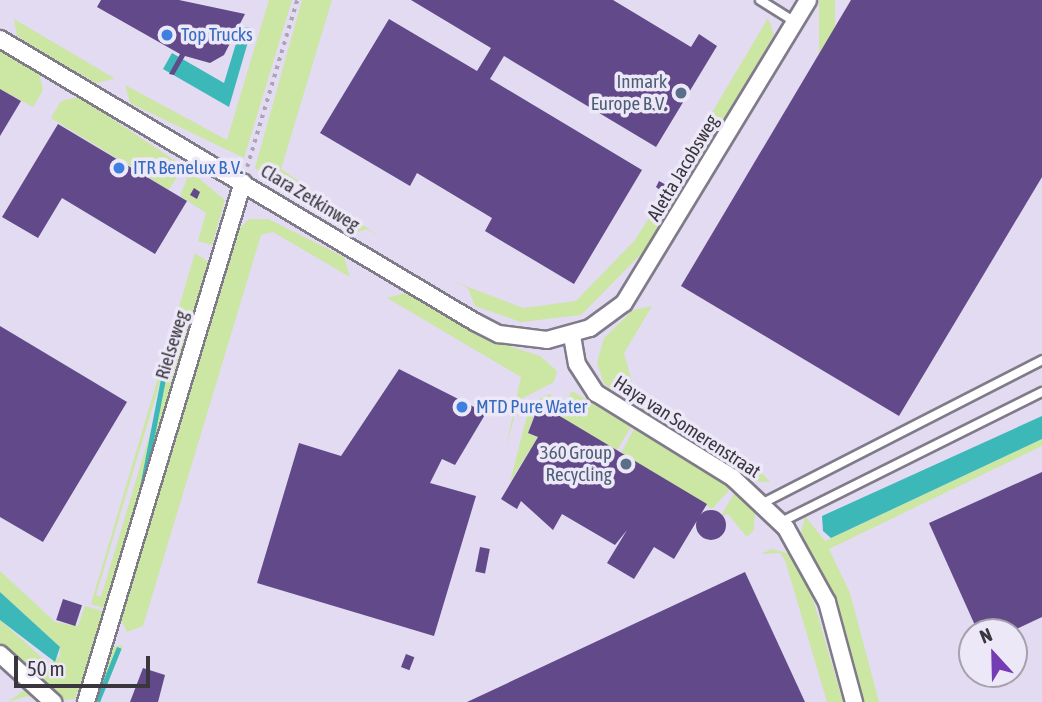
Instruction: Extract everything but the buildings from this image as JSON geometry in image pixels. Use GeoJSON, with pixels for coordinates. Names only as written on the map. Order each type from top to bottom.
{"type":"FeatureCollection","features":[{"type":"Feature","properties":{"kind":"street","name":"Aletta Jacobsweg"},"geometry":{"type":"LineString","coordinates":[[572,336],[624,303],[808,0]]}},
{"type":"Feature","properties":{"kind":"street","name":"Clara Zetkinweg"},"geometry":{"type":"LineString","coordinates":[[0,39],[499,334],[528,340],[572,336]]}},
{"type":"Feature","properties":{"kind":"street","name":"Rielseweg"},"geometry":{"type":"LineString","coordinates":[[86,702],[243,182]]}},
{"type":"Feature","properties":{"kind":"street","name":"Haya van Somerenstraat"},"geometry":{"type":"LineString","coordinates":[[572,336],[577,364],[596,393],[764,503],[781,522],[820,585],[854,702]]}},
{"type":"Feature","properties":{"kind":"street"},"geometry":{"type":"LineString","coordinates":[[0,654],[53,702]]}},
{"type":"Feature","properties":{"kind":"lane"},"geometry":{"type":"LineString","coordinates":[[760,0],[795,22]]}},
{"type":"Feature","properties":{"kind":"lane"},"geometry":{"type":"LineString","coordinates":[[764,503],[1042,360]]}},
{"type":"Feature","properties":{"kind":"lane"},"geometry":{"type":"LineString","coordinates":[[781,522],[1042,392]]}},
{"type":"Feature","properties":{"kind":"path"},"geometry":{"type":"LineString","coordinates":[[243,182],[297,0]]}},
{"type":"Feature","properties":{"kind":"shaded area"},"geometry":{"type":"Polygon","coordinates":[[[0,0],[1042,0],[1042,702],[0,702],[0,0]]]}},
{"type":"Feature","properties":{"kind":"green space"},"geometry":{"type":"Polygon","coordinates":[[[269,0],[292,0],[244,158],[130,103],[125,85],[227,140],[269,0]]]}},
{"type":"Feature","properties":{"kind":"green space"},"geometry":{"type":"Polygon","coordinates":[[[302,0],[332,0],[281,169],[379,236],[367,229],[351,234],[255,168],[302,0]]]}},
{"type":"Feature","properties":{"kind":"green space"},"geometry":{"type":"Polygon","coordinates":[[[819,0],[835,0],[835,312],[819,312],[819,0]]]}},
{"type":"Feature","properties":{"kind":"green space"},"geometry":{"type":"Polygon","coordinates":[[[768,18],[774,35],[757,64],[698,161],[681,165],[768,18]]]}},
{"type":"Feature","properties":{"kind":"green space"},"geometry":{"type":"Polygon","coordinates":[[[14,19],[114,78],[96,83],[49,56],[17,36],[14,19]]]}},
{"type":"Feature","properties":{"kind":"green space"},"geometry":{"type":"Polygon","coordinates":[[[0,50],[39,73],[43,90],[33,107],[0,89],[0,50]]]}},
{"type":"Feature","properties":{"kind":"green space"},"geometry":{"type":"Polygon","coordinates":[[[79,97],[183,166],[169,190],[51,118],[61,101],[79,97]]]}},
{"type":"Feature","properties":{"kind":"green space"},"geometry":{"type":"Polygon","coordinates":[[[190,171],[225,200],[212,245],[198,241],[206,213],[180,196],[190,171]]]}},
{"type":"Feature","properties":{"kind":"green space"},"geometry":{"type":"Polygon","coordinates":[[[676,174],[680,192],[647,248],[581,315],[521,322],[475,306],[468,288],[455,282],[523,308],[576,301],[635,240],[676,174]]]}},
{"type":"Feature","properties":{"kind":"green space"},"geometry":{"type":"Polygon","coordinates":[[[249,219],[268,219],[344,257],[350,277],[273,232],[261,235],[143,626],[127,632],[119,616],[235,233],[249,219]]]}},
{"type":"Feature","properties":{"kind":"green space"},"geometry":{"type":"Polygon","coordinates":[[[195,253],[210,263],[107,609],[91,604],[195,253]],[[161,379],[96,595],[101,597],[166,380],[161,379]]]}},
{"type":"Feature","properties":{"kind":"green space"},"geometry":{"type":"Polygon","coordinates":[[[406,293],[480,337],[540,356],[557,371],[554,382],[519,400],[506,447],[521,377],[387,298],[406,293]]]}},
{"type":"Feature","properties":{"kind":"green space"},"geometry":{"type":"Polygon","coordinates":[[[652,306],[624,353],[634,389],[748,458],[770,482],[754,481],[604,384],[597,363],[604,338],[633,310],[652,306]]]}},
{"type":"Feature","properties":{"kind":"green space"},"geometry":{"type":"Polygon","coordinates":[[[572,391],[631,427],[617,450],[555,419],[572,391]]]}},
{"type":"Feature","properties":{"kind":"green space"},"geometry":{"type":"Polygon","coordinates":[[[549,394],[561,401],[551,417],[535,412],[528,433],[538,437],[510,482],[530,404],[549,394]]]}},
{"type":"Feature","properties":{"kind":"green space"},"geometry":{"type":"Polygon","coordinates":[[[634,429],[730,489],[712,509],[621,453],[634,429]]]}},
{"type":"Feature","properties":{"kind":"green space"},"geometry":{"type":"Polygon","coordinates":[[[1042,439],[1042,446],[829,549],[850,593],[879,702],[864,702],[836,598],[801,533],[805,516],[825,541],[1042,439]]]}},
{"type":"Feature","properties":{"kind":"green space"},"geometry":{"type":"Polygon","coordinates":[[[735,492],[755,510],[754,530],[747,537],[728,514],[721,516],[735,492]]]}},
{"type":"Feature","properties":{"kind":"green space"},"geometry":{"type":"Polygon","coordinates":[[[772,549],[791,554],[810,589],[843,702],[827,702],[785,560],[780,553],[761,554],[772,549]]]}},
{"type":"Feature","properties":{"kind":"green space"},"geometry":{"type":"Polygon","coordinates":[[[0,571],[55,622],[78,626],[85,606],[106,612],[75,699],[60,700],[0,646],[0,620],[49,664],[60,656],[60,647],[0,592],[0,571]]]}},
{"type":"Feature","properties":{"kind":"green space"},"geometry":{"type":"Polygon","coordinates":[[[123,645],[100,702],[93,702],[110,647],[123,645]]]}},
{"type":"Feature","properties":{"kind":"green space"},"geometry":{"type":"Polygon","coordinates":[[[26,689],[45,702],[27,696],[8,702],[26,689]]]}},
{"type":"Feature","properties":{"kind":"water"},"geometry":{"type":"Polygon","coordinates":[[[241,27],[252,28],[229,107],[163,69],[172,53],[224,83],[241,27]]]}},
{"type":"Feature","properties":{"kind":"water"},"geometry":{"type":"Polygon","coordinates":[[[161,379],[166,380],[123,602],[118,601],[161,379]]]}},
{"type":"Feature","properties":{"kind":"water"},"geometry":{"type":"Polygon","coordinates":[[[1042,416],[1042,439],[831,538],[823,531],[822,516],[1042,416]]]}},
{"type":"Feature","properties":{"kind":"water"},"geometry":{"type":"Polygon","coordinates":[[[0,592],[60,647],[55,662],[0,620],[0,592]]]}},
{"type":"Feature","properties":{"kind":"water"},"geometry":{"type":"Polygon","coordinates":[[[117,647],[122,649],[100,702],[95,701],[117,647]]]}},
{"type":"Feature","properties":{"kind":"place","name":"Top Trucks"},"geometry":{"type":"Point","coordinates":[167,35]}},
{"type":"Feature","properties":{"kind":"place","name":"Inmark Europe B.V."},"geometry":{"type":"Point","coordinates":[681,93]}},
{"type":"Feature","properties":{"kind":"place","name":"ITR Benelux B.V."},"geometry":{"type":"Point","coordinates":[119,168]}},
{"type":"Feature","properties":{"kind":"place","name":"MTD Pure Water"},"geometry":{"type":"Point","coordinates":[462,407]}},
{"type":"Feature","properties":{"kind":"place","name":"360 Group Recycling"},"geometry":{"type":"Point","coordinates":[626,464]}}]}
